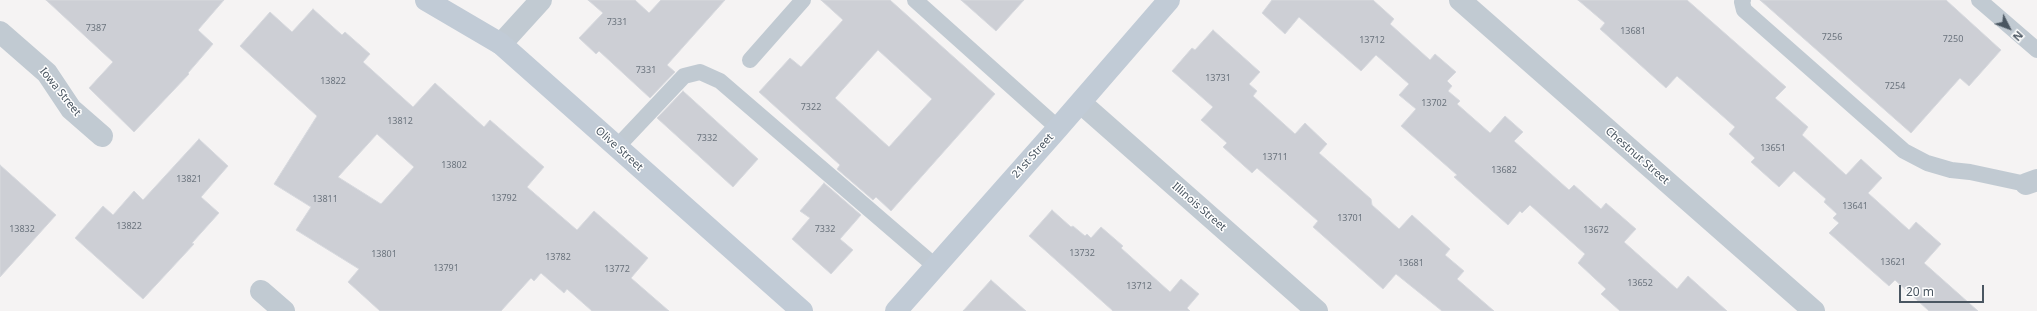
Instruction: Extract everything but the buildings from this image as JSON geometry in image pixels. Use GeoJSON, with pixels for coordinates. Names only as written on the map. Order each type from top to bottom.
{"type":"FeatureCollection","features":[{"type":"Feature","properties":{"kind":"street","name":"Olive Street"},"geometry":{"type":"LineString","coordinates":[[426,0],[501,44],[802,311]]}},
{"type":"Feature","properties":{"kind":"street"},"geometry":{"type":"LineString","coordinates":[[501,44],[541,0]]}},
{"type":"Feature","properties":{"kind":"street","name":"21st Street"},"geometry":{"type":"LineString","coordinates":[[896,311],[1081,103],[1169,0]]}},
{"type":"Feature","properties":{"kind":"street","name":"Chestnut Street"},"geometry":{"type":"LineString","coordinates":[[1460,0],[1814,311]]}},
{"type":"Feature","properties":{"kind":"street","name":"Iowa Street"},"geometry":{"type":"LineString","coordinates":[[0,32],[47,73],[71,109],[102,136]]}},
{"type":"Feature","properties":{"kind":"street","name":"Illinois Street"},"geometry":{"type":"LineString","coordinates":[[1081,103],[1317,311]]}},
{"type":"Feature","properties":{"kind":"street"},"geometry":{"type":"LineString","coordinates":[[261,292],[284,311]]}},
{"type":"Feature","properties":{"kind":"lane"},"geometry":{"type":"LineString","coordinates":[[750,60],[803,0]]}},
{"type":"Feature","properties":{"kind":"lane"},"geometry":{"type":"LineString","coordinates":[[915,0],[1058,128]]}},
{"type":"Feature","properties":{"kind":"lane"},"geometry":{"type":"LineString","coordinates":[[1743,0],[1744,10],[1904,151],[1927,163],[1951,170],[2032,182]]}},
{"type":"Feature","properties":{"kind":"lane"},"geometry":{"type":"LineString","coordinates":[[1979,0],[2037,50]]}},
{"type":"Feature","properties":{"kind":"lane"},"geometry":{"type":"LineString","coordinates":[[617,148],[684,76],[700,72],[720,81],[935,266]]}}]}
